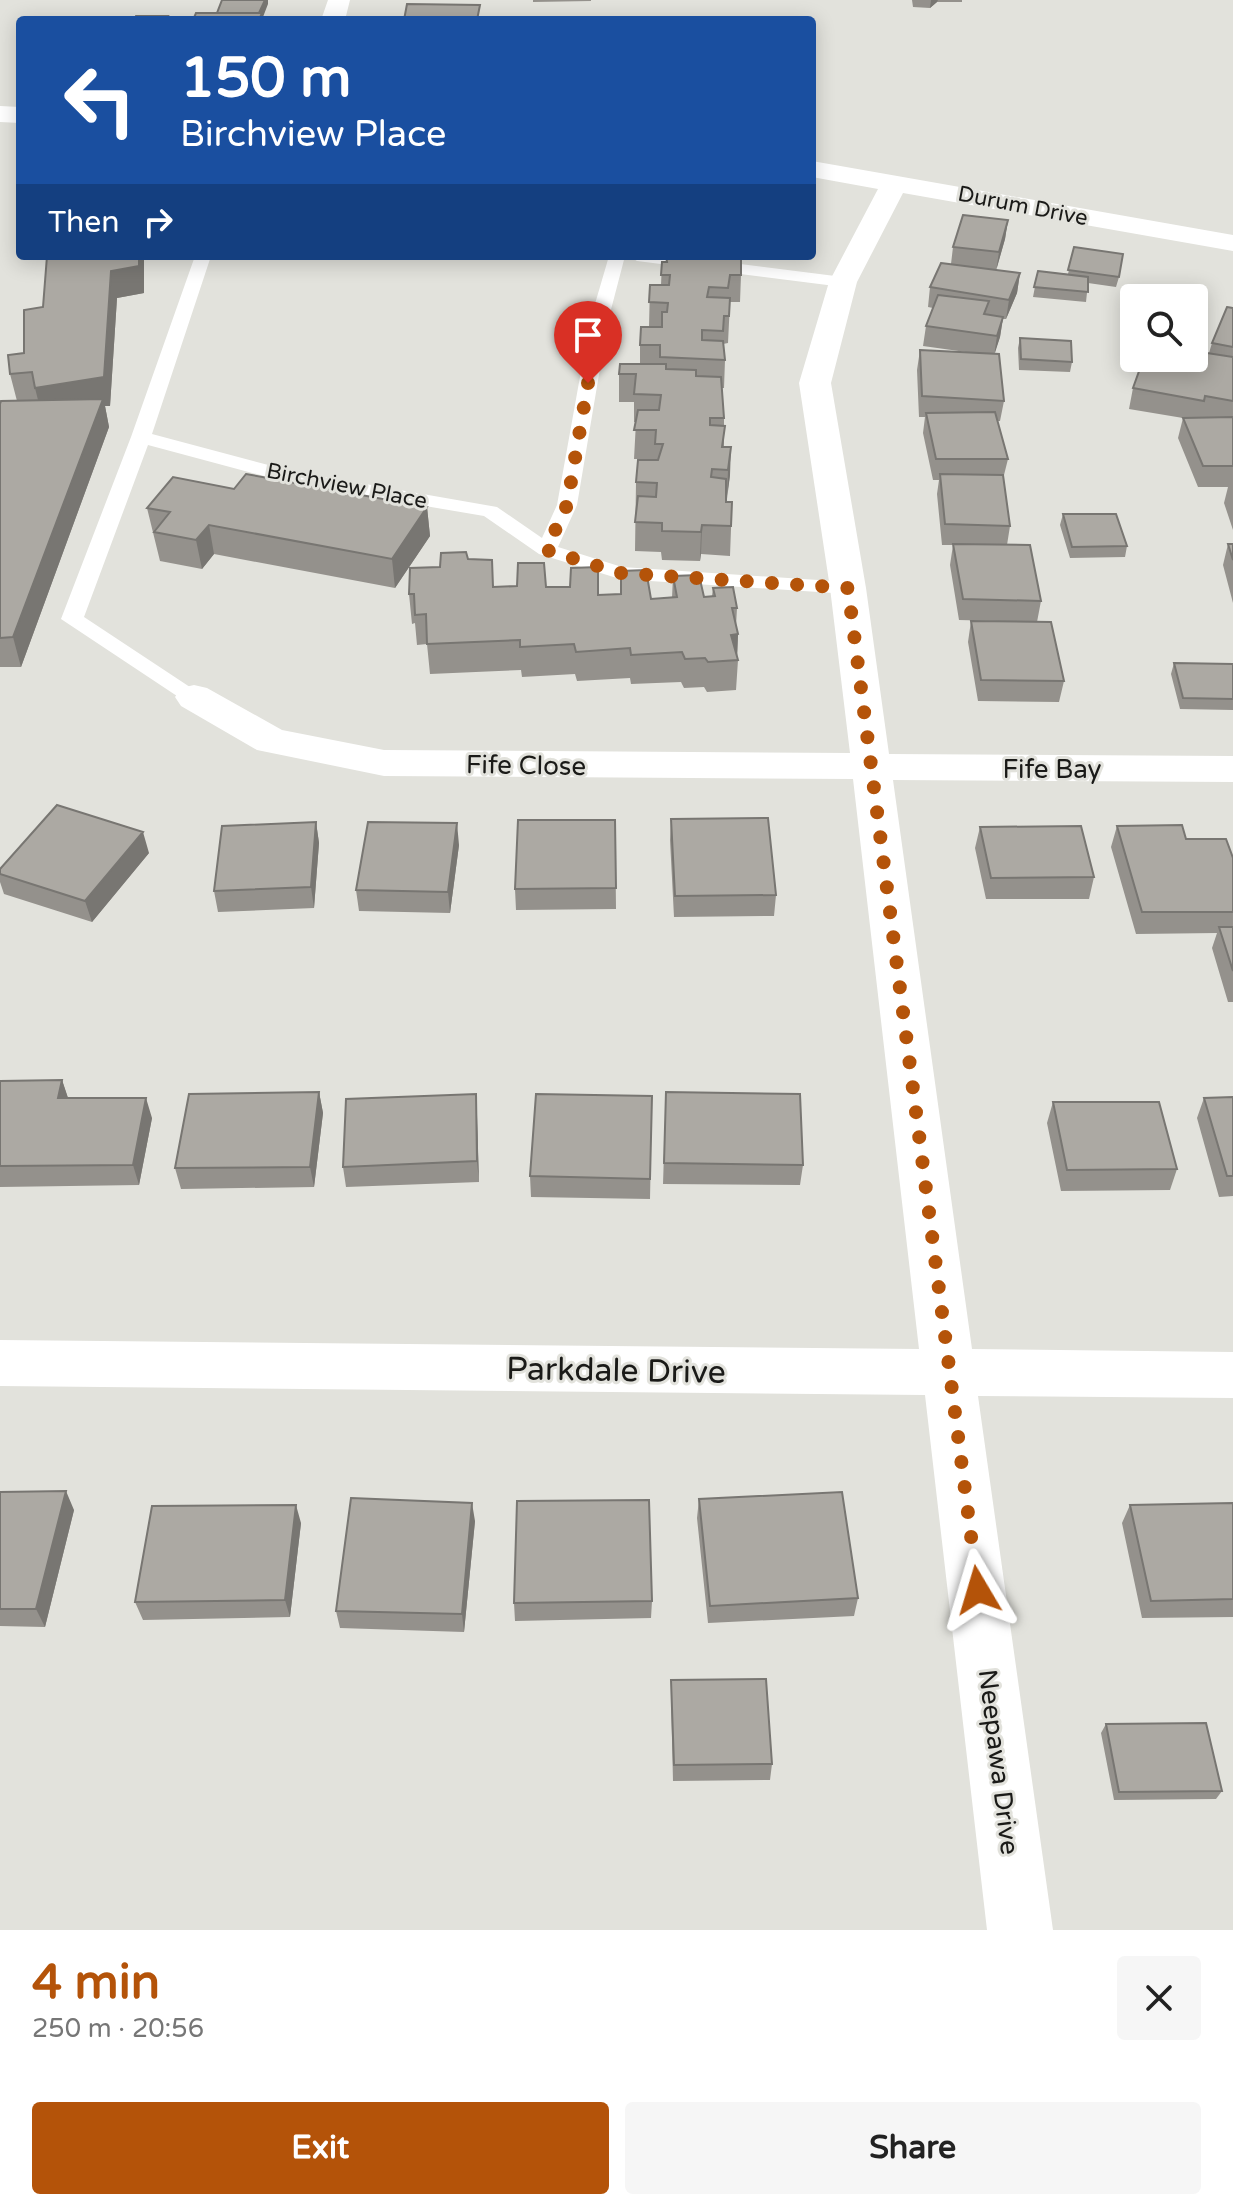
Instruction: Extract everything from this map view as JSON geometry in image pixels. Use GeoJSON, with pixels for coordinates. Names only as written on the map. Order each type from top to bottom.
{"type":"FeatureCollection","features":[{"type":"Feature","properties":{"kind":"street","name":"Durum Drive"},"geometry":{"type":"LineString","coordinates":[[816,170],[1233,243]]}},
{"type":"Feature","properties":{"kind":"street","name":"Neepawa Drive"},"geometry":{"type":"LineString","coordinates":[[895,182],[843,282],[815,383],[848,588],[1020,1930]]}},
{"type":"Feature","properties":{"kind":"street","name":"Fife Close"},"geometry":{"type":"LineString","coordinates":[[194,697],[271,741],[384,763],[871,768]]}},
{"type":"Feature","properties":{"kind":"street","name":"Fife Bay"},"geometry":{"type":"LineString","coordinates":[[871,768],[1233,769]]}},
{"type":"Feature","properties":{"kind":"street","name":"Parkdale Drive"},"geometry":{"type":"LineString","coordinates":[[0,1363],[1233,1375]]}},
{"type":"Feature","properties":{"kind":"lane"},"geometry":{"type":"LineString","coordinates":[[194,697],[72,619],[141,437],[202,260]]}},
{"type":"Feature","properties":{"kind":"lane"},"geometry":{"type":"LineString","coordinates":[[546,550],[567,505],[599,321],[616,260]]}},
{"type":"Feature","properties":{"kind":"lane"},"geometry":{"type":"LineString","coordinates":[[669,260],[843,282]]}},
{"type":"Feature","properties":{"kind":"lane","name":"Birchview Place"},"geometry":{"type":"LineString","coordinates":[[141,437],[290,477],[490,511],[546,550],[620,573],[848,588]]}},
{"type":"Feature","properties":{"kind":"building"},"geometry":{"type":"Polygon","coordinates":[[[222,0],[265,0],[259,13],[217,13],[222,0]]]}},
{"type":"Feature","properties":{"kind":"building"},"geometry":{"type":"Polygon","coordinates":[[[407,4],[480,5],[478,16],[405,16],[407,4]]]}},
{"type":"Feature","properties":{"kind":"building"},"geometry":{"type":"Polygon","coordinates":[[[196,13],[262,13],[261,16],[195,16],[196,13]]]}},
{"type":"Feature","properties":{"kind":"building"},"geometry":{"type":"Polygon","coordinates":[[[963,215],[1008,220],[999,252],[953,247],[963,215]]]}},
{"type":"Feature","properties":{"kind":"building"},"geometry":{"type":"Polygon","coordinates":[[[1074,247],[1123,254],[1119,277],[1068,270],[1074,247]]]}},
{"type":"Feature","properties":{"kind":"building"},"geometry":{"type":"Polygon","coordinates":[[[47,260],[139,260],[139,266],[111,271],[104,377],[35,388],[32,372],[10,374],[8,355],[24,353],[24,310],[43,307],[47,260]]]}},
{"type":"Feature","properties":{"kind":"building"},"geometry":{"type":"Polygon","coordinates":[[[741,260],[741,275],[730,275],[728,288],[709,287],[707,297],[730,298],[729,316],[724,316],[723,331],[702,330],[702,340],[723,341],[725,360],[660,357],[660,345],[640,345],[641,327],[662,327],[662,312],[667,312],[668,303],[649,302],[650,285],[669,285],[670,275],[661,275],[662,262],[741,260]]]}},
{"type":"Feature","properties":{"kind":"building"},"geometry":{"type":"Polygon","coordinates":[[[941,263],[1020,273],[1009,300],[930,287],[941,263]]]}},
{"type":"Feature","properties":{"kind":"building"},"geometry":{"type":"Polygon","coordinates":[[[1038,271],[1088,277],[1088,292],[1034,287],[1038,271]]]}},
{"type":"Feature","properties":{"kind":"building"},"geometry":{"type":"Polygon","coordinates":[[[938,295],[989,301],[984,314],[1003,317],[997,336],[926,326],[938,295]]]}},
{"type":"Feature","properties":{"kind":"building"},"geometry":{"type":"Polygon","coordinates":[[[1227,307],[1233,308],[1233,347],[1212,343],[1227,307]]]}},
{"type":"Feature","properties":{"kind":"building"},"geometry":{"type":"Polygon","coordinates":[[[1020,338],[1071,341],[1072,362],[1021,359],[1020,338]]]}},
{"type":"Feature","properties":{"kind":"building"},"geometry":{"type":"Polygon","coordinates":[[[920,350],[999,354],[1004,401],[922,396],[920,350]]]}},
{"type":"Feature","properties":{"kind":"building"},"geometry":{"type":"Polygon","coordinates":[[[1208,353],[1233,357],[1233,401],[1205,396],[1204,401],[1133,388],[1139,372],[1208,372],[1208,353]]]}},
{"type":"Feature","properties":{"kind":"building"},"geometry":{"type":"Polygon","coordinates":[[[620,364],[666,364],[666,369],[696,370],[696,376],[721,377],[724,418],[710,418],[710,425],[725,426],[722,447],[731,447],[728,470],[712,469],[711,477],[726,479],[726,502],[732,502],[731,526],[702,525],[701,532],[662,531],[662,523],[635,522],[638,496],[656,497],[657,483],[636,482],[638,460],[658,460],[663,444],[655,444],[656,430],[634,430],[638,410],[659,410],[661,395],[634,394],[636,374],[619,374],[620,364]]]}},
{"type":"Feature","properties":{"kind":"building"},"geometry":{"type":"Polygon","coordinates":[[[103,399],[13,637],[0,638],[1,401],[103,399]]]}},
{"type":"Feature","properties":{"kind":"building"},"geometry":{"type":"Polygon","coordinates":[[[995,412],[1008,459],[936,459],[926,413],[995,412]]]}},
{"type":"Feature","properties":{"kind":"building"},"geometry":{"type":"Polygon","coordinates":[[[1233,417],[1233,466],[1203,466],[1183,418],[1233,417]]]}},
{"type":"Feature","properties":{"kind":"building"},"geometry":{"type":"Polygon","coordinates":[[[246,474],[427,507],[392,559],[209,525],[196,540],[154,532],[170,512],[147,508],[173,477],[234,489],[246,474]]]}},
{"type":"Feature","properties":{"kind":"building"},"geometry":{"type":"Polygon","coordinates":[[[940,474],[1003,475],[1010,526],[945,524],[940,474]]]}},
{"type":"Feature","properties":{"kind":"building"},"geometry":{"type":"Polygon","coordinates":[[[1063,514],[1116,514],[1127,546],[1072,547],[1063,514]]]}},
{"type":"Feature","properties":{"kind":"building"},"geometry":{"type":"Polygon","coordinates":[[[953,544],[1030,545],[1041,601],[963,599],[953,544]]]}},
{"type":"Feature","properties":{"kind":"building"},"geometry":{"type":"Polygon","coordinates":[[[466,552],[468,559],[492,560],[493,587],[517,586],[518,563],[544,563],[546,587],[570,587],[571,568],[598,567],[598,595],[621,594],[621,571],[646,570],[651,599],[677,597],[673,576],[699,575],[704,597],[715,596],[713,588],[733,587],[737,608],[732,608],[738,634],[731,635],[738,660],[708,662],[705,658],[685,659],[682,652],[631,655],[630,648],[576,652],[574,644],[520,647],[520,640],[427,644],[426,614],[415,615],[414,594],[409,594],[410,568],[440,567],[441,553],[466,552]]]}},
{"type":"Feature","properties":{"kind":"building"},"geometry":{"type":"Polygon","coordinates":[[[971,621],[1051,622],[1064,681],[981,680],[971,621]]]}},
{"type":"Feature","properties":{"kind":"building"},"geometry":{"type":"Polygon","coordinates":[[[1174,663],[1233,664],[1233,699],[1183,698],[1174,663]]]}},
{"type":"Feature","properties":{"kind":"building"},"geometry":{"type":"Polygon","coordinates":[[[57,805],[143,832],[85,901],[0,874],[0,869],[57,805]]]}},
{"type":"Feature","properties":{"kind":"building"},"geometry":{"type":"Polygon","coordinates":[[[768,818],[776,895],[675,896],[671,819],[768,818]]]}},
{"type":"Feature","properties":{"kind":"building"},"geometry":{"type":"Polygon","coordinates":[[[518,820],[615,820],[616,888],[515,889],[518,820]]]}},
{"type":"Feature","properties":{"kind":"building"},"geometry":{"type":"Polygon","coordinates":[[[316,822],[311,887],[214,891],[222,826],[316,822]]]}},
{"type":"Feature","properties":{"kind":"building"},"geometry":{"type":"Polygon","coordinates":[[[368,822],[457,823],[448,892],[356,890],[368,822]]]}},
{"type":"Feature","properties":{"kind":"building"},"geometry":{"type":"Polygon","coordinates":[[[1182,825],[1186,839],[1226,839],[1233,858],[1233,912],[1142,912],[1117,826],[1182,825]]]}},
{"type":"Feature","properties":{"kind":"building"},"geometry":{"type":"Polygon","coordinates":[[[1081,826],[1094,877],[991,878],[980,827],[1081,826]]]}},
{"type":"Feature","properties":{"kind":"building"},"geometry":{"type":"Polygon","coordinates":[[[1219,927],[1233,927],[1233,971],[1219,927]]]}},
{"type":"Feature","properties":{"kind":"building"},"geometry":{"type":"Polygon","coordinates":[[[62,1080],[58,1098],[146,1098],[133,1165],[0,1166],[0,1081],[62,1080]]]}},
{"type":"Feature","properties":{"kind":"building"},"geometry":{"type":"Polygon","coordinates":[[[319,1092],[310,1167],[175,1168],[189,1094],[319,1092]]]}},
{"type":"Feature","properties":{"kind":"building"},"geometry":{"type":"Polygon","coordinates":[[[666,1092],[800,1094],[803,1165],[664,1163],[666,1092]]]}},
{"type":"Feature","properties":{"kind":"building"},"geometry":{"type":"Polygon","coordinates":[[[476,1094],[477,1161],[343,1167],[346,1099],[476,1094]]]}},
{"type":"Feature","properties":{"kind":"building"},"geometry":{"type":"Polygon","coordinates":[[[536,1094],[652,1096],[650,1179],[530,1176],[536,1094]]]}},
{"type":"Feature","properties":{"kind":"building"},"geometry":{"type":"Polygon","coordinates":[[[1233,1097],[1233,1176],[1227,1176],[1204,1098],[1233,1097]]]}},
{"type":"Feature","properties":{"kind":"building"},"geometry":{"type":"Polygon","coordinates":[[[1053,1102],[1159,1102],[1177,1169],[1067,1170],[1053,1102]]]}},
{"type":"Feature","properties":{"kind":"building"},"geometry":{"type":"Polygon","coordinates":[[[66,1491],[36,1609],[0,1609],[0,1492],[66,1491]]]}},
{"type":"Feature","properties":{"kind":"building"},"geometry":{"type":"Polygon","coordinates":[[[842,1492],[858,1598],[710,1606],[699,1499],[842,1492]]]}},
{"type":"Feature","properties":{"kind":"building"},"geometry":{"type":"Polygon","coordinates":[[[351,1498],[472,1503],[462,1614],[336,1611],[351,1498]]]}},
{"type":"Feature","properties":{"kind":"building"},"geometry":{"type":"Polygon","coordinates":[[[649,1500],[652,1601],[514,1603],[517,1501],[649,1500]]]}},
{"type":"Feature","properties":{"kind":"building"},"geometry":{"type":"Polygon","coordinates":[[[1233,1503],[1233,1599],[1151,1601],[1130,1505],[1233,1503]]]}},
{"type":"Feature","properties":{"kind":"building"},"geometry":{"type":"Polygon","coordinates":[[[296,1505],[285,1600],[135,1602],[152,1506],[296,1505]]]}},
{"type":"Feature","properties":{"kind":"building"},"geometry":{"type":"Polygon","coordinates":[[[766,1679],[772,1764],[674,1765],[671,1680],[766,1679]]]}},
{"type":"Feature","properties":{"kind":"building"},"geometry":{"type":"Polygon","coordinates":[[[1206,1723],[1222,1791],[1119,1792],[1106,1724],[1206,1723]]]}},
{"type":"Feature","properties":{"kind":"route"},"geometry":{"type":"LineString","coordinates":[[588,383],[567,505],[546,550],[620,573],[848,588],[978,1590]]}}]}
